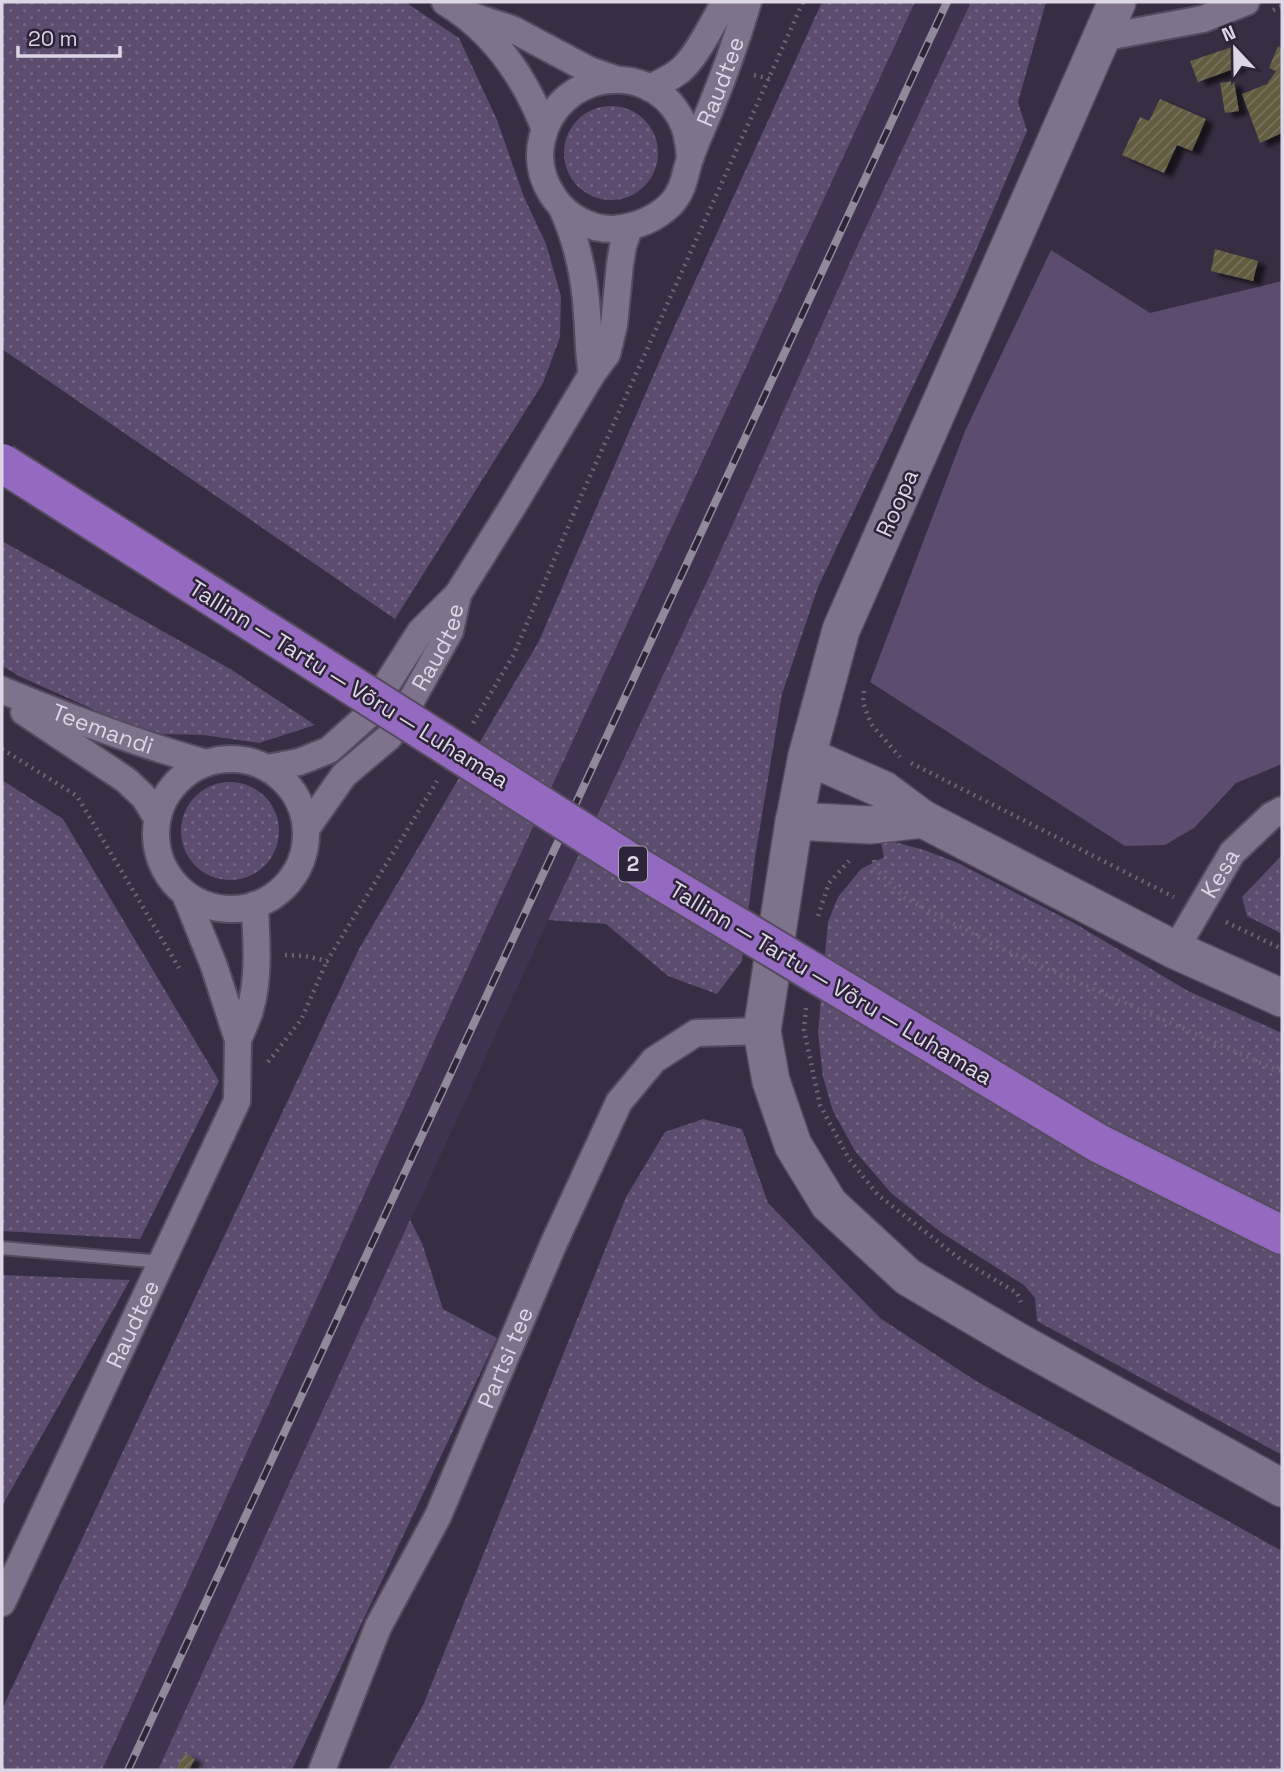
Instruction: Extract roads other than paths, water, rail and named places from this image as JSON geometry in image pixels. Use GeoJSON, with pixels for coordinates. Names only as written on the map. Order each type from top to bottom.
{"type":"FeatureCollection","features":[{"type":"Feature","properties":{"kind":"highway","name":"Tallinn — Tartu — Võru — Luhamaa"},"geometry":{"type":"LineString","coordinates":[[2,463],[633,864],[1098,1143],[1282,1235]]}},
{"type":"Feature","properties":{"kind":"street","name":"Raudtee"},"geometry":{"type":"LineString","coordinates":[[650,88],[674,76],[684,67],[725,2]]}},
{"type":"Feature","properties":{"kind":"street","name":"Raudtee"},"geometry":{"type":"LineString","coordinates":[[268,768],[299,762],[329,750],[366,717],[420,632],[458,594],[592,374],[607,354],[614,325],[623,246],[629,228],[652,219],[672,203],[685,182],[690,158],[737,39],[748,2]]}},
{"type":"Feature","properties":{"kind":"street","name":"Roopa"},"geometry":{"type":"LineString","coordinates":[[1117,2],[841,631],[807,756],[794,821],[762,1031],[771,1081],[793,1145],[829,1204],[908,1277],[1015,1340],[1282,1488]]}},
{"type":"Feature","properties":{"kind":"street"},"geometry":{"type":"LineString","coordinates":[[1203,19],[1230,2]]}},
{"type":"Feature","properties":{"kind":"street"},"geometry":{"type":"LineString","coordinates":[[1101,38],[1203,19],[1245,2]]}},
{"type":"Feature","properties":{"kind":"street"},"geometry":{"type":"LineString","coordinates":[[460,5],[589,70],[615,79]]}},
{"type":"Feature","properties":{"kind":"street"},"geometry":{"type":"LineString","coordinates":[[460,5],[494,42],[519,75],[544,127],[540,149],[541,170],[573,235],[582,274],[592,374]]}},
{"type":"Feature","properties":{"kind":"street","name":"Raudtee"},"geometry":{"type":"LineString","coordinates":[[544,127],[556,108],[572,92],[593,82],[615,79],[633,81],[650,88],[667,100],[680,117],[688,137],[690,158]]}},
{"type":"Feature","properties":{"kind":"street"},"geometry":{"type":"LineString","coordinates":[[562,208],[582,222],[605,229],[629,228]]}},
{"type":"Feature","properties":{"kind":"street","name":"Raudtee"},"geometry":{"type":"LineString","coordinates":[[306,829],[344,775],[389,737],[395,728],[450,631],[458,594]]}},
{"type":"Feature","properties":{"kind":"street","name":"Teemandi"},"geometry":{"type":"LineString","coordinates":[[2,690],[90,726],[206,763]]}},
{"type":"Feature","properties":{"kind":"street","name":"Teemandi"},"geometry":{"type":"LineString","coordinates":[[2,698],[126,780],[144,797],[157,818]]}},
{"type":"Feature","properties":{"kind":"street"},"geometry":{"type":"LineString","coordinates":[[807,756],[884,790],[923,819],[1175,950],[1282,998]]}},
{"type":"Feature","properties":{"kind":"street","name":"Raudtee"},"geometry":{"type":"LineString","coordinates":[[227,758],[248,760],[268,768],[287,783],[300,804],[306,829],[304,853],[294,876],[277,894],[255,905],[231,909],[206,905],[185,894],[170,878],[160,860],[156,839],[157,818],[163,800],[174,784],[189,771],[206,763],[227,758]]}},
{"type":"Feature","properties":{"kind":"street","name":"Kesa"},"geometry":{"type":"LineString","coordinates":[[1175,950],[1232,853],[1271,816],[1282,810]]}},
{"type":"Feature","properties":{"kind":"street"},"geometry":{"type":"LineString","coordinates":[[794,821],[872,839],[923,819]]}},
{"type":"Feature","properties":{"kind":"street","name":"Raudtee"},"geometry":{"type":"LineString","coordinates":[[2,1603],[237,1101],[238,1040],[214,966],[185,894]]}},
{"type":"Feature","properties":{"kind":"street","name":"Raudtee"},"geometry":{"type":"LineString","coordinates":[[238,1040],[250,1009],[256,958],[255,905]]}},
{"type":"Feature","properties":{"kind":"street","name":"Partsi tee"},"geometry":{"type":"LineString","coordinates":[[322,1770],[378,1627],[438,1516],[553,1245],[619,1102],[654,1060],[696,1034],[762,1031]]}},
{"type":"Feature","properties":{"kind":"lane"},"geometry":{"type":"LineString","coordinates":[[2,1248],[162,1262]]}},
{"type":"Feature","properties":{"kind":"railway"},"geometry":{"type":"LineString","coordinates":[[128,1770],[947,2]]}}]}
